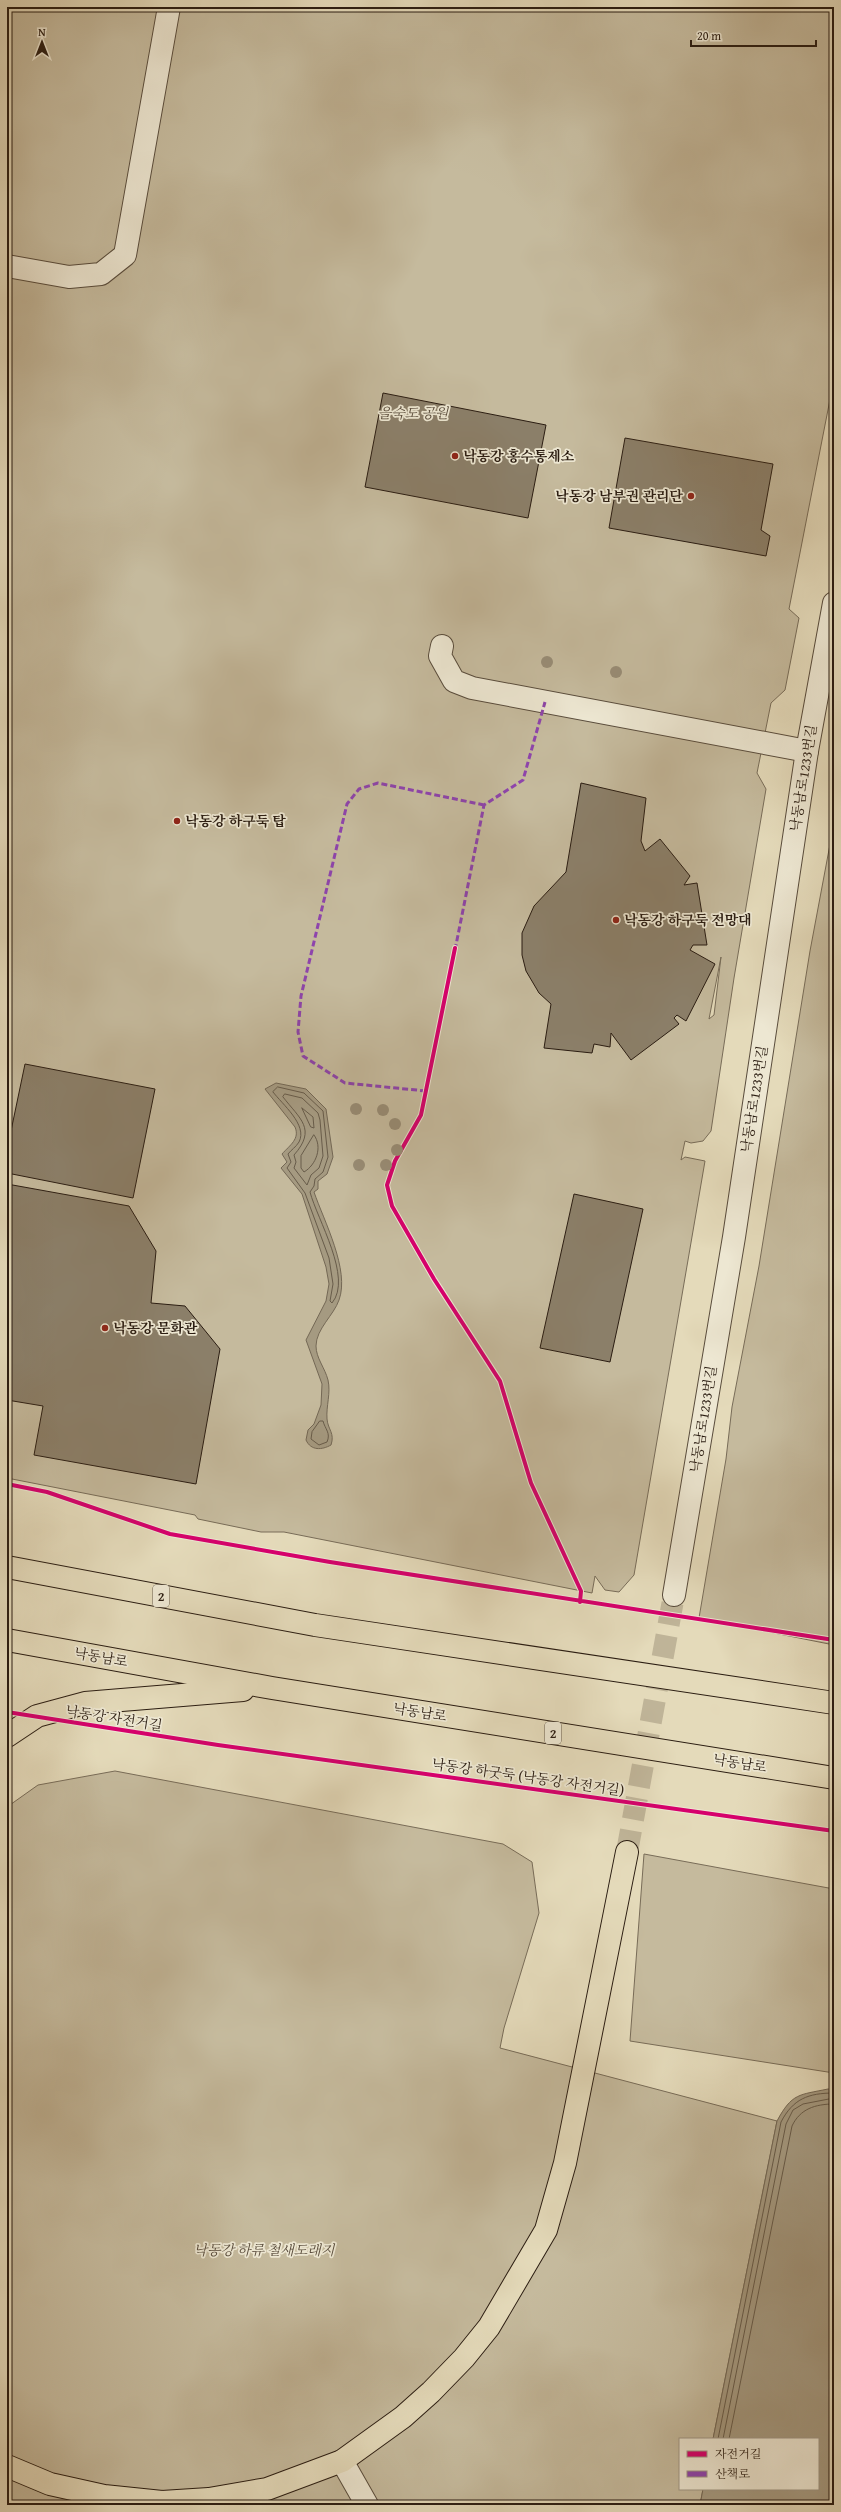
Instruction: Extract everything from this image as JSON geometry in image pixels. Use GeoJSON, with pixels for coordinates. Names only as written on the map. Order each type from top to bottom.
{"type":"FeatureCollection","features":[{"type":"Feature","properties":{"kind":"main road","name":"2"},"geometry":{"type":"LineString","coordinates":[[7,1567],[316,1625],[834,1703]]}},
{"type":"Feature","properties":{"kind":"main road","name":"낙동남로"},"geometry":{"type":"LineString","coordinates":[[7,1640],[272,1688],[834,1778]]}},
{"type":"Feature","properties":{"kind":"main road"},"geometry":{"type":"LineString","coordinates":[[7,1736],[37,1716],[85,1703],[272,1688]]}},
{"type":"Feature","properties":{"kind":"main road"},"geometry":{"type":"LineString","coordinates":[[7,2466],[50,2484],[104,2496],[162,2502],[209,2499],[267,2489],[342,2461],[403,2417],[464,2358],[489,2327],[546,2230],[565,2163],[627,1852]]}},
{"type":"Feature","properties":{"kind":"street"},"geometry":{"type":"LineString","coordinates":[[7,266],[69,277],[101,274],[125,255],[168,7]]}},
{"type":"Feature","properties":{"kind":"street","name":"낙동남로1233번길"},"geometry":{"type":"LineString","coordinates":[[674,1595],[732,1244],[807,751],[834,602]]}},
{"type":"Feature","properties":{"kind":"street"},"geometry":{"type":"LineString","coordinates":[[442,646],[440,656],[454,681],[472,688],[807,751]]}},
{"type":"Feature","properties":{"kind":"street"},"geometry":{"type":"LineString","coordinates":[[342,2461],[367,2505]]}},
{"type":"Feature","properties":{"kind":"green space","name":"을숙도 공원"},"geometry":{"type":"Polygon","coordinates":[[[7,7],[834,7],[834,379],[789,609],[799,618],[785,690],[771,703],[757,773],[766,789],[734,978],[711,1131],[703,1141],[691,1143],[685,1141],[681,1160],[685,1157],[705,1161],[634,1575],[619,1592],[605,1590],[595,1576],[592,1593],[284,1532],[261,1532],[198,1519],[195,1515],[7,1478],[7,7]],[[721,957],[709,1019],[714,1015],[721,957]]]}},
{"type":"Feature","properties":{"kind":"green space"},"geometry":{"type":"Polygon","coordinates":[[[834,823],[834,1645],[699,1618],[726,1459],[732,1407],[759,1266],[810,951],[834,823]]]}},
{"type":"Feature","properties":{"kind":"green space","name":"낙동강 하류 철새도래지"},"geometry":{"type":"Polygon","coordinates":[[[115,1771],[503,1844],[532,1862],[539,1913],[504,2028],[500,2048],[777,2121],[713,2438],[679,2438],[679,2490],[703,2490],[700,2505],[7,2505],[7,1807],[38,1785],[115,1771]]]}},
{"type":"Feature","properties":{"kind":"green space"},"geometry":{"type":"Polygon","coordinates":[[[644,1854],[834,1889],[834,2073],[630,2041],[644,1854]]]}},
{"type":"Feature","properties":{"kind":"water"},"geometry":{"type":"Polygon","coordinates":[[[276,1083],[306,1089],[326,1109],[333,1157],[327,1174],[318,1181],[318,1189],[314,1192],[339,1260],[341,1275],[341,1288],[337,1306],[322,1328],[316,1346],[317,1355],[327,1376],[329,1385],[327,1419],[332,1434],[331,1445],[320,1449],[314,1448],[308,1444],[306,1440],[308,1430],[314,1424],[321,1405],[322,1384],[306,1340],[326,1301],[329,1284],[326,1267],[302,1194],[281,1168],[287,1162],[282,1154],[293,1142],[296,1131],[295,1127],[265,1089],[276,1083]]]}},
{"type":"Feature","properties":{"kind":"water"},"geometry":{"type":"Polygon","coordinates":[[[834,2089],[834,2505],[700,2505],[703,2490],[819,2490],[819,2438],[713,2438],[777,2121],[792,2100],[803,2094],[834,2089]]]}},
{"type":"Feature","properties":{"kind":"building","name":"낙동강 홍수통제소"},"geometry":{"type":"Polygon","coordinates":[[[383,393],[546,425],[528,518],[365,487],[383,393]]]}},
{"type":"Feature","properties":{"kind":"building","name":"낙동강 남부권 관리단"},"geometry":{"type":"Polygon","coordinates":[[[625,438],[773,464],[761,530],[770,536],[766,556],[609,528],[625,438]]]}},
{"type":"Feature","properties":{"kind":"building","name":"낙동강 하구둑 전망대"},"geometry":{"type":"Polygon","coordinates":[[[581,783],[646,798],[641,841],[645,851],[660,839],[690,876],[684,885],[697,883],[707,945],[693,945],[690,950],[715,964],[686,1021],[677,1015],[674,1018],[679,1024],[631,1060],[611,1033],[610,1047],[594,1044],[592,1053],[544,1048],[551,1004],[539,993],[526,971],[522,955],[522,933],[534,906],[566,872],[581,783]]]}},
{"type":"Feature","properties":{"kind":"building"},"geometry":{"type":"Polygon","coordinates":[[[25,1064],[155,1089],[133,1198],[7,1173],[7,1150],[25,1064]]]}},
{"type":"Feature","properties":{"kind":"building","name":"낙동강 문화관"},"geometry":{"type":"Polygon","coordinates":[[[7,1184],[129,1206],[156,1251],[151,1303],[185,1306],[220,1349],[196,1484],[34,1455],[43,1406],[7,1400],[7,1184]]]}},
{"type":"Feature","properties":{"kind":"building"},"geometry":{"type":"Polygon","coordinates":[[[574,1194],[643,1209],[610,1362],[540,1348],[574,1194]]]}},
{"type":"Feature","properties":{"kind":"tunnel"},"geometry":{"type":"LineString","coordinates":[[627,1852],[674,1595]]}},
{"type":"Feature","properties":{"kind":"marked path"},"geometry":{"type":"LineString","coordinates":[[455,950],[484,805],[523,780],[545,702]]}},
{"type":"Feature","properties":{"kind":"marked path"},"geometry":{"type":"LineString","coordinates":[[426,1091],[345,1083],[303,1056],[298,1032],[301,996],[347,804],[359,789],[378,783],[484,805]]}},
{"type":"Feature","properties":{"kind":"cycle path"},"geometry":{"type":"LineString","coordinates":[[455,948],[421,1115],[395,1161],[387,1185],[392,1206],[434,1279],[500,1381],[531,1483],[581,1591],[580,1602]]}},
{"type":"Feature","properties":{"kind":"cycle path"},"geometry":{"type":"LineString","coordinates":[[7,1484],[47,1492],[170,1534],[330,1562],[834,1640]]}},
{"type":"Feature","properties":{"kind":"cycle path","name":"낙동강 자전거길"},"geometry":{"type":"LineString","coordinates":[[7,1712],[218,1745],[834,1831]]}},
{"type":"Feature","properties":{"kind":"place","name":"낙동강 홍수통제소"},"geometry":{"type":"Point","coordinates":[455,456]}},
{"type":"Feature","properties":{"kind":"place","name":"낙동강 남부권 관리단"},"geometry":{"type":"Point","coordinates":[691,496]}},
{"type":"Feature","properties":{"kind":"place","name":"낙동강 하구둑 탑"},"geometry":{"type":"Point","coordinates":[177,821]}},
{"type":"Feature","properties":{"kind":"place","name":"낙동강 하구둑 전망대"},"geometry":{"type":"Point","coordinates":[616,920]}},
{"type":"Feature","properties":{"kind":"place","name":"낙동강 문화관"},"geometry":{"type":"Point","coordinates":[105,1328]}}]}
